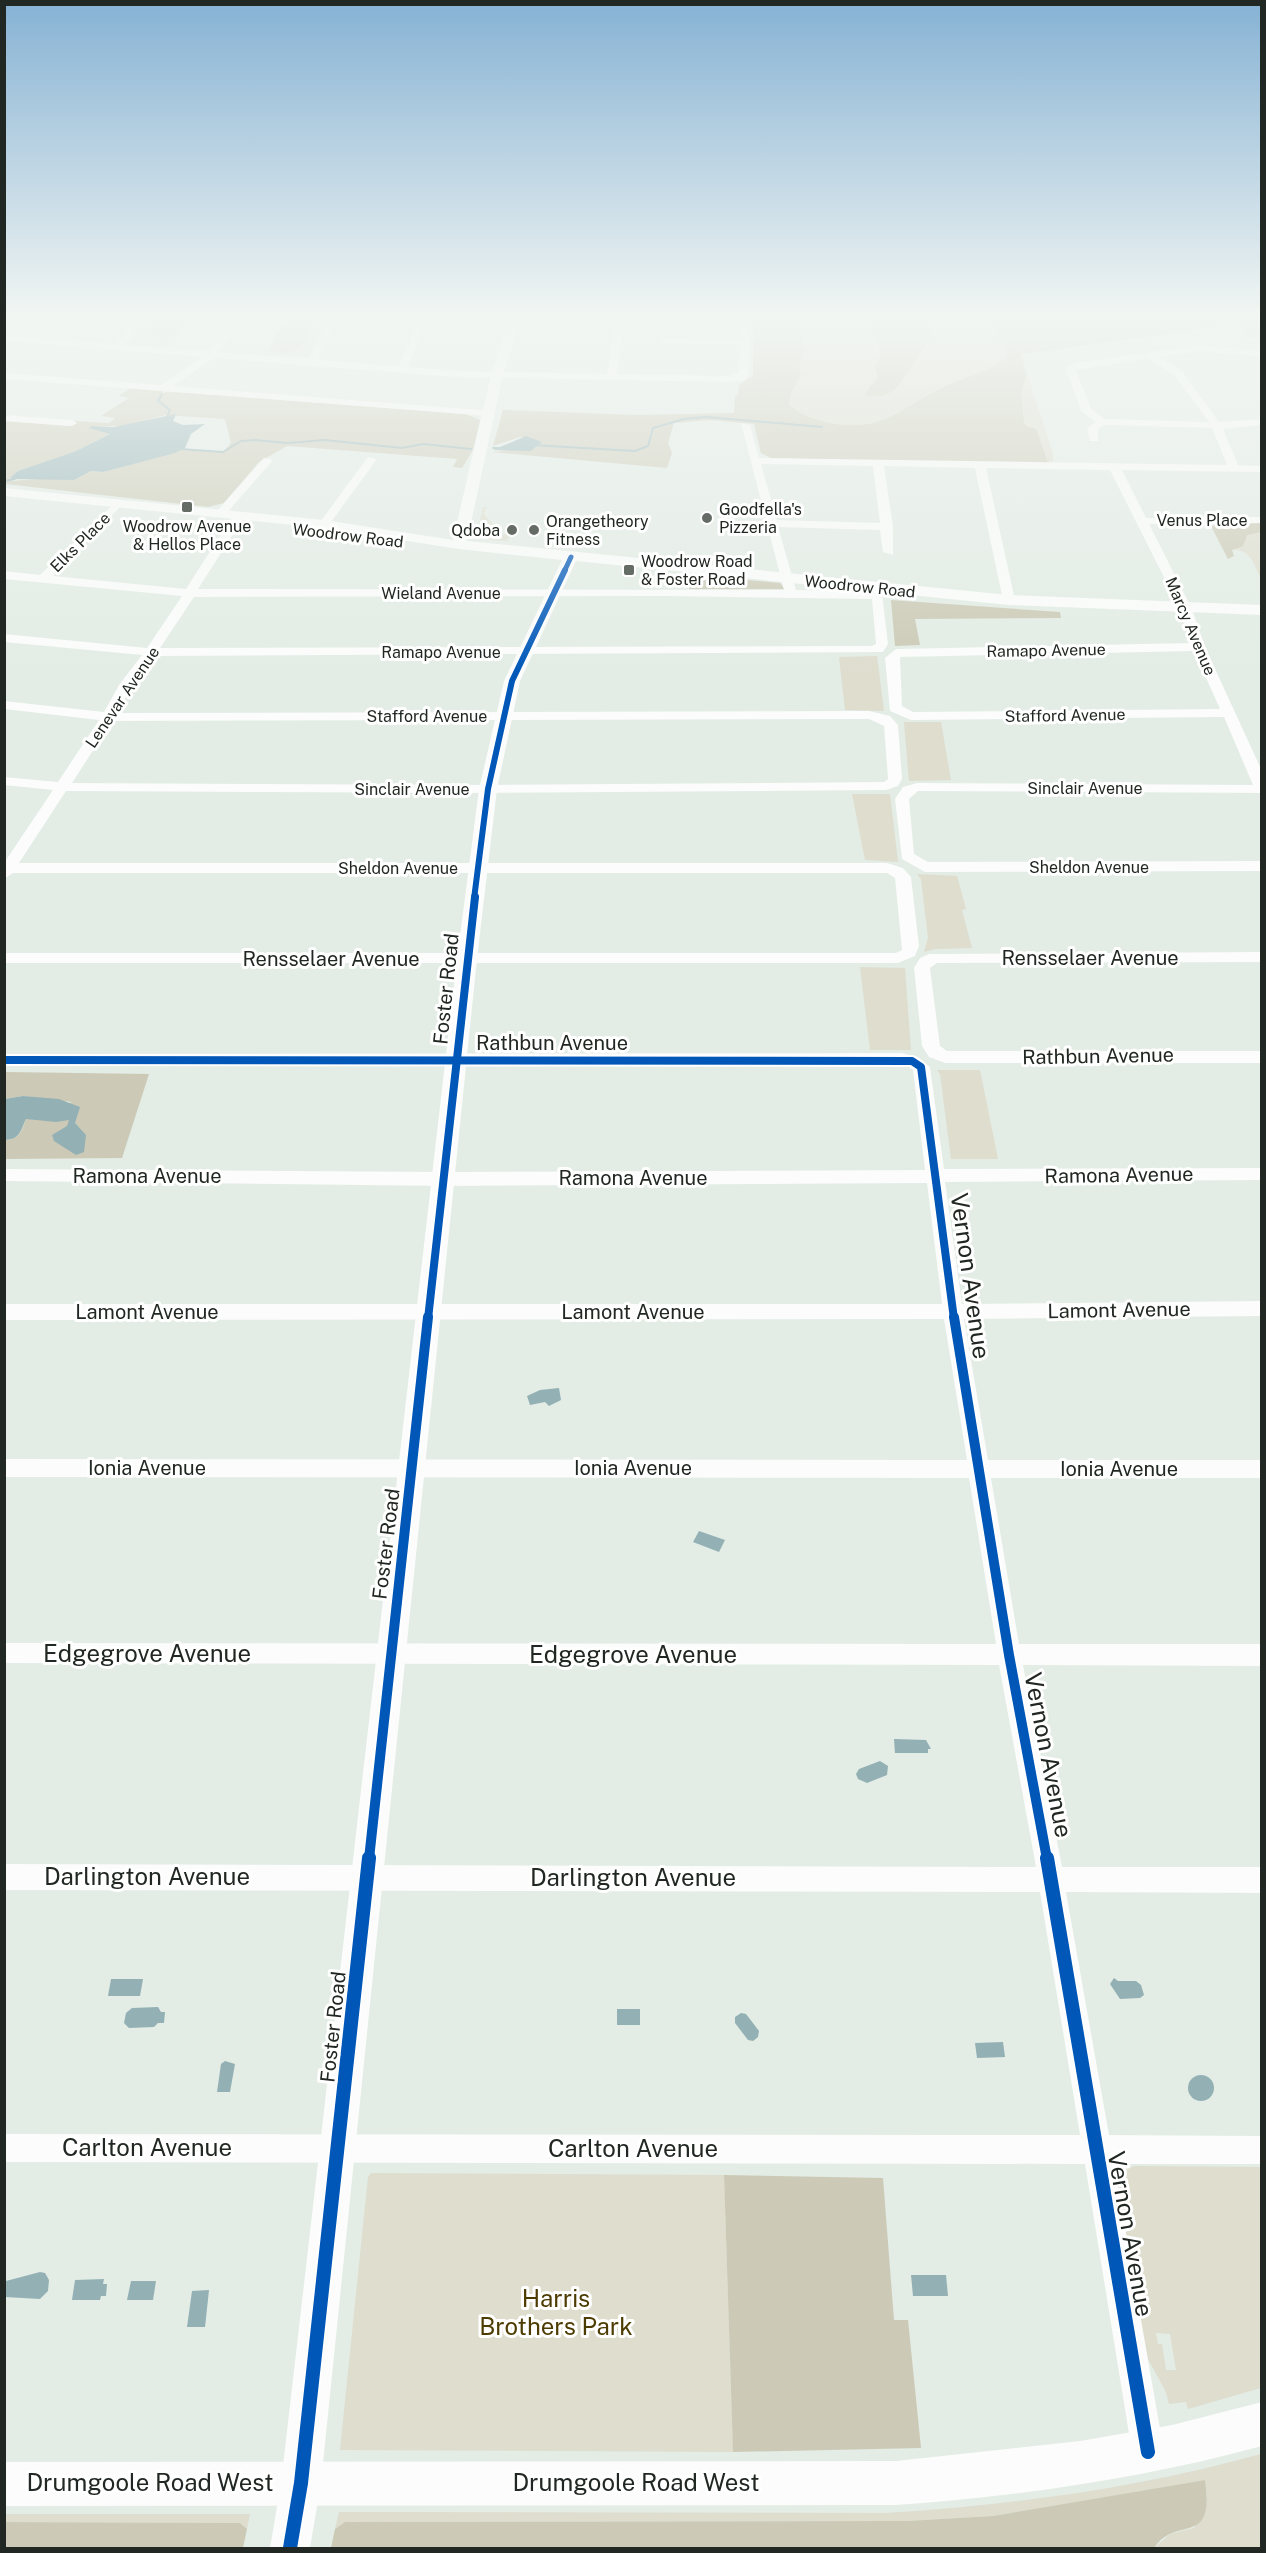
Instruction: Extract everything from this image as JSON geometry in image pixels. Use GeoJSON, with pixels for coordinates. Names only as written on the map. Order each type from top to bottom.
{"type":"FeatureCollection","features":[{"type":"Feature","properties":{"kind":"main road","name":"Drumgoole Road West"},"geometry":{"type":"LineString","coordinates":[[4,2484],[896,2483],[996,2476],[1098,2462],[1193,2443],[1262,2424]]}},
{"type":"Feature","properties":{"kind":"street"},"geometry":{"type":"LineString","coordinates":[[459,545],[485,436]]}},
{"type":"Feature","properties":{"kind":"street"},"geometry":{"type":"LineString","coordinates":[[749,436],[791,594]]}},
{"type":"Feature","properties":{"kind":"street"},"geometry":{"type":"LineString","coordinates":[[1221,436],[1234,468]]}},
{"type":"Feature","properties":{"kind":"street"},"geometry":{"type":"LineString","coordinates":[[322,528],[372,459]]}},
{"type":"Feature","properties":{"kind":"street"},"geometry":{"type":"LineString","coordinates":[[220,514],[268,460]]}},
{"type":"Feature","properties":{"kind":"street"},"geometry":{"type":"LineString","coordinates":[[756,461],[1262,469]]}},
{"type":"Feature","properties":{"kind":"street"},"geometry":{"type":"LineString","coordinates":[[878,463],[889,552]]}},
{"type":"Feature","properties":{"kind":"street"},"geometry":{"type":"LineString","coordinates":[[980,465],[1010,600]]}},
{"type":"Feature","properties":{"kind":"street","name":"Marcy Avenue"},"geometry":{"type":"LineString","coordinates":[[1114,466],[1186,609],[1198,647],[1230,713],[1262,789]]}},
{"type":"Feature","properties":{"kind":"street","name":"Woodrow Road"},"geometry":{"type":"LineString","coordinates":[[4,492],[220,514],[238,517],[247,523],[322,528],[446,547],[459,545],[786,578],[878,592],[1186,609],[1262,610]]}},
{"type":"Feature","properties":{"kind":"street","name":"Elks Place"},"geometry":{"type":"LineString","coordinates":[[42,580],[117,504]]}},
{"type":"Feature","properties":{"kind":"street","name":"Lenevar Avenue"},"geometry":{"type":"LineString","coordinates":[[6,870],[238,517]]}},
{"type":"Feature","properties":{"kind":"street","name":"Venus Place"},"geometry":{"type":"LineString","coordinates":[[1142,521],[1262,520]]}},
{"type":"Feature","properties":{"kind":"street"},"geometry":{"type":"LineString","coordinates":[[772,523],[887,527]]}},
{"type":"Feature","properties":{"kind":"street","name":"Foster Road"},"geometry":{"type":"LineString","coordinates":[[293,2537],[338,2148],[477,868],[488,789],[512,681],[571,557]]}},
{"type":"Feature","properties":{"kind":"street","name":"Wieland Avenue"},"geometry":{"type":"LineString","coordinates":[[4,575],[189,593],[791,594],[878,592]]}},
{"type":"Feature","properties":{"kind":"street","name":"Ramapo Avenue"},"geometry":{"type":"LineString","coordinates":[[4,638],[150,652],[878,649],[882,644],[878,592]]}},
{"type":"Feature","properties":{"kind":"street","name":"Ramapo Avenue"},"geometry":{"type":"LineString","coordinates":[[901,713],[895,708],[891,658],[893,654],[1198,647]]}},
{"type":"Feature","properties":{"kind":"street","name":"Stafford Avenue"},"geometry":{"type":"LineString","coordinates":[[4,705],[108,717],[869,715],[885,719],[891,725],[895,779],[891,785]]}},
{"type":"Feature","properties":{"kind":"street","name":"Stafford Avenue"},"geometry":{"type":"LineString","coordinates":[[901,713],[911,716],[1230,713]]}},
{"type":"Feature","properties":{"kind":"street","name":"Sinclair Avenue"},"geometry":{"type":"LineString","coordinates":[[4,781],[62,787],[488,789],[891,785]]}},
{"type":"Feature","properties":{"kind":"street","name":"Sinclair Avenue"},"geometry":{"type":"LineString","coordinates":[[916,864],[907,856],[902,799],[908,790],[917,787],[1262,789]]}},
{"type":"Feature","properties":{"kind":"street","name":"Sheldon Avenue"},"geometry":{"type":"LineString","coordinates":[[916,864],[935,868],[1262,866]]}},
{"type":"Feature","properties":{"kind":"street","name":"Sheldon Avenue"},"geometry":{"type":"LineString","coordinates":[[6,870],[887,868],[898,871],[904,880],[911,946],[909,953]]}},
{"type":"Feature","properties":{"kind":"street","name":"Rensselaer Avenue"},"geometry":{"type":"LineString","coordinates":[[4,958],[898,958],[909,953]]}},
{"type":"Feature","properties":{"kind":"street","name":"Rensselaer Avenue"},"geometry":{"type":"LineString","coordinates":[[922,968],[926,962],[935,958],[1262,957]]}},
{"type":"Feature","properties":{"kind":"street","name":"Vernon Avenue"},"geometry":{"type":"LineString","coordinates":[[922,968],[931,1046],[923,1071],[953,1311],[1009,1656],[1051,1879],[1148,2452]]}},
{"type":"Feature","properties":{"kind":"street","name":"Rathbun Avenue"},"geometry":{"type":"LineString","coordinates":[[4,1060],[456,1061],[1172,1055],[1262,1057]]}},
{"type":"Feature","properties":{"kind":"street","name":"Ramona Avenue"},"geometry":{"type":"LineString","coordinates":[[4,1175],[444,1179],[1262,1174]]}},
{"type":"Feature","properties":{"kind":"street","name":"Lamont Avenue"},"geometry":{"type":"LineString","coordinates":[[4,1312],[953,1311],[1262,1308]]}},
{"type":"Feature","properties":{"kind":"street","name":"Ionia Avenue"},"geometry":{"type":"LineString","coordinates":[[4,1468],[1262,1469]]}},
{"type":"Feature","properties":{"kind":"street","name":"Edgegrove Avenue"},"geometry":{"type":"LineString","coordinates":[[4,1653],[1262,1655]]}},
{"type":"Feature","properties":{"kind":"street","name":"Darlington Avenue"},"geometry":{"type":"LineString","coordinates":[[4,1877],[1262,1880]]}},
{"type":"Feature","properties":{"kind":"street","name":"Carlton Avenue"},"geometry":{"type":"LineString","coordinates":[[4,2148],[1262,2150]]}},
{"type":"Feature","properties":{"kind":"green space"},"geometry":{"type":"Polygon","coordinates":[[[757,436],[1047,436],[1053,461],[1048,463],[781,458],[761,453],[757,436]]]}},
{"type":"Feature","properties":{"kind":"green space"},"geometry":{"type":"Polygon","coordinates":[[[483,507],[493,508],[486,508],[484,514],[494,525],[490,528],[491,532],[500,535],[512,533],[507,541],[476,538],[483,507]]]}},
{"type":"Feature","properties":{"kind":"green space"},"geometry":{"type":"Polygon","coordinates":[[[1261,523],[1261,579],[1252,559],[1239,550],[1223,549],[1211,526],[1261,523]]]}},
{"type":"Feature","properties":{"kind":"green space"},"geometry":{"type":"Polygon","coordinates":[[[877,656],[884,711],[845,710],[839,657],[877,656]]]}},
{"type":"Feature","properties":{"kind":"green space"},"geometry":{"type":"Polygon","coordinates":[[[904,722],[941,722],[951,780],[909,781],[904,722]]]}},
{"type":"Feature","properties":{"kind":"green space"},"geometry":{"type":"Polygon","coordinates":[[[852,794],[890,794],[898,862],[865,860],[852,794]]]}},
{"type":"Feature","properties":{"kind":"green space"},"geometry":{"type":"Polygon","coordinates":[[[917,874],[957,876],[966,909],[962,910],[972,948],[935,949],[924,952],[928,938],[921,879],[917,874]]]}},
{"type":"Feature","properties":{"kind":"green space"},"geometry":{"type":"Polygon","coordinates":[[[860,967],[905,968],[911,1050],[870,1050],[860,967]]]}},
{"type":"Feature","properties":{"kind":"green space"},"geometry":{"type":"Polygon","coordinates":[[[937,1070],[980,1070],[998,1159],[951,1159],[940,1074],[937,1070]]]}},
{"type":"Feature","properties":{"kind":"green space"},"geometry":{"type":"Polygon","coordinates":[[[1134,2166],[1261,2167],[1261,2388],[1188,2409],[1186,2402],[1169,2404],[1166,2392],[1142,2348],[1117,2193],[1123,2172],[1134,2166]],[[1156,2333],[1158,2344],[1162,2344],[1166,2370],[1176,2370],[1170,2334],[1156,2333]]]}},
{"type":"Feature","properties":{"kind":"green space","name":"Harris Brothers Park"},"geometry":{"type":"Polygon","coordinates":[[[371,2173],[724,2175],[733,2452],[340,2450],[368,2177],[371,2173]]]}},
{"type":"Feature","properties":{"kind":"green space"},"geometry":{"type":"Polygon","coordinates":[[[1261,2454],[1261,2548],[1154,2548],[1170,2534],[1194,2528],[1207,2496],[1205,2480],[993,2516],[907,2521],[345,2522],[335,2529],[339,2512],[886,2513],[934,2510],[1028,2500],[1122,2486],[1261,2454]]]}},
{"type":"Feature","properties":{"kind":"green space"},"geometry":{"type":"Polygon","coordinates":[[[5,2514],[250,2514],[247,2529],[240,2523],[5,2522],[5,2514]]]}},
{"type":"Feature","properties":{"kind":"shaded area"},"geometry":{"type":"Polygon","coordinates":[[[4,436],[106,436],[76,451],[18,471],[12,481],[47,478],[74,480],[91,471],[103,472],[180,450],[223,452],[231,443],[229,436],[476,436],[473,450],[462,468],[453,467],[457,459],[287,446],[259,462],[224,503],[208,507],[5,484],[4,436]]]}},
{"type":"Feature","properties":{"kind":"shaded area"},"geometry":{"type":"Polygon","coordinates":[[[496,436],[670,436],[668,443],[672,453],[667,468],[492,452],[519,449],[531,451],[542,442],[520,437],[493,446],[496,436]]]}},
{"type":"Feature","properties":{"kind":"shaded area"},"geometry":{"type":"Polygon","coordinates":[[[757,436],[1039,436],[1048,463],[1041,465],[771,458],[761,453],[757,436]]]}},
{"type":"Feature","properties":{"kind":"shaded area"},"geometry":{"type":"Polygon","coordinates":[[[1261,523],[1261,532],[1247,535],[1243,546],[1232,550],[1234,556],[1228,559],[1211,526],[1261,523]]]}},
{"type":"Feature","properties":{"kind":"shaded area"},"geometry":{"type":"Polygon","coordinates":[[[692,575],[780,583],[785,589],[689,589],[689,579],[692,575]]]}},
{"type":"Feature","properties":{"kind":"shaded area"},"geometry":{"type":"Polygon","coordinates":[[[891,600],[1060,612],[1061,618],[915,619],[920,645],[895,646],[891,600]]]}},
{"type":"Feature","properties":{"kind":"shaded area"},"geometry":{"type":"Polygon","coordinates":[[[5,1072],[149,1074],[122,1158],[5,1159],[5,1140],[17,1136],[26,1119],[72,1102],[23,1096],[5,1099],[5,1072]]]}},
{"type":"Feature","properties":{"kind":"shaded area"},"geometry":{"type":"Polygon","coordinates":[[[724,2175],[883,2178],[894,2320],[908,2320],[921,2448],[733,2452],[724,2175]]]}},
{"type":"Feature","properties":{"kind":"shaded area"},"geometry":{"type":"Polygon","coordinates":[[[1205,2480],[1207,2501],[1204,2515],[1199,2523],[1163,2538],[1154,2548],[331,2548],[335,2529],[345,2522],[907,2521],[993,2516],[1205,2480]]]}},
{"type":"Feature","properties":{"kind":"shaded area"},"geometry":{"type":"Polygon","coordinates":[[[5,2522],[240,2523],[247,2529],[243,2548],[5,2548],[5,2522]]]}},
{"type":"Feature","properties":{"kind":"water"},"geometry":{"type":"Polygon","coordinates":[[[106,436],[190,436],[185,448],[175,453],[103,472],[91,471],[74,480],[12,479],[11,477],[18,471],[76,451],[106,436]]]}},
{"type":"Feature","properties":{"kind":"water"},"geometry":{"type":"Polygon","coordinates":[[[526,436],[542,442],[531,451],[493,450],[526,436]]]}},
{"type":"Feature","properties":{"kind":"water"},"geometry":{"type":"Polygon","coordinates":[[[23,1096],[59,1099],[80,1107],[75,1123],[86,1135],[84,1152],[76,1155],[54,1141],[52,1135],[67,1126],[69,1120],[56,1122],[26,1119],[17,1136],[5,1140],[5,1099],[23,1096]]]}},
{"type":"Feature","properties":{"kind":"water"},"geometry":{"type":"Polygon","coordinates":[[[559,1388],[561,1400],[549,1406],[545,1402],[530,1405],[527,1396],[540,1390],[559,1388]]]}},
{"type":"Feature","properties":{"kind":"water"},"geometry":{"type":"Polygon","coordinates":[[[699,1531],[725,1540],[719,1552],[693,1542],[699,1531]]]}},
{"type":"Feature","properties":{"kind":"water"},"geometry":{"type":"Polygon","coordinates":[[[894,1739],[926,1740],[931,1749],[928,1749],[928,1753],[895,1753],[894,1739]]]}},
{"type":"Feature","properties":{"kind":"water"},"geometry":{"type":"Polygon","coordinates":[[[880,1761],[888,1766],[887,1775],[867,1783],[858,1779],[856,1774],[859,1769],[880,1761]]]}},
{"type":"Feature","properties":{"kind":"water"},"geometry":{"type":"Polygon","coordinates":[[[1114,1978],[1118,1981],[1136,1981],[1141,1985],[1144,1995],[1140,1998],[1120,1999],[1110,1984],[1114,1978]]]}},
{"type":"Feature","properties":{"kind":"water"},"geometry":{"type":"Polygon","coordinates":[[[111,1979],[143,1979],[140,1996],[108,1996],[111,1979]]]}},
{"type":"Feature","properties":{"kind":"water"},"geometry":{"type":"Polygon","coordinates":[[[158,2007],[161,2012],[165,2012],[164,2023],[158,2023],[154,2027],[129,2028],[124,2023],[126,2013],[132,2008],[158,2007]]]}},
{"type":"Feature","properties":{"kind":"water"},"geometry":{"type":"Polygon","coordinates":[[[617,2009],[640,2009],[640,2025],[617,2025],[617,2009]]]}},
{"type":"Feature","properties":{"kind":"water"},"geometry":{"type":"Polygon","coordinates":[[[741,2013],[746,2014],[759,2031],[758,2037],[753,2041],[748,2040],[735,2023],[735,2017],[741,2013]]]}},
{"type":"Feature","properties":{"kind":"water"},"geometry":{"type":"Polygon","coordinates":[[[1003,2042],[1005,2057],[977,2058],[975,2043],[1003,2042]]]}},
{"type":"Feature","properties":{"kind":"water"},"geometry":{"type":"Polygon","coordinates":[[[225,2061],[235,2064],[230,2092],[217,2092],[221,2064],[225,2061]]]}},
{"type":"Feature","properties":{"kind":"water"},"geometry":{"type":"Polygon","coordinates":[[[1201,2075],[1210,2079],[1214,2088],[1210,2097],[1201,2101],[1192,2097],[1188,2088],[1192,2079],[1201,2075]]]}},
{"type":"Feature","properties":{"kind":"water"},"geometry":{"type":"Polygon","coordinates":[[[40,2272],[45,2273],[49,2280],[48,2291],[40,2299],[5,2297],[6,2281],[40,2272]]]}},
{"type":"Feature","properties":{"kind":"water"},"geometry":{"type":"Polygon","coordinates":[[[911,2275],[946,2275],[948,2296],[913,2296],[911,2275]]]}},
{"type":"Feature","properties":{"kind":"water"},"geometry":{"type":"Polygon","coordinates":[[[104,2279],[103,2284],[107,2284],[106,2296],[101,2296],[100,2300],[72,2300],[75,2280],[104,2279]]]}},
{"type":"Feature","properties":{"kind":"water"},"geometry":{"type":"Polygon","coordinates":[[[131,2281],[156,2281],[153,2300],[127,2300],[131,2281]]]}},
{"type":"Feature","properties":{"kind":"water"},"geometry":{"type":"Polygon","coordinates":[[[209,2290],[205,2327],[187,2327],[192,2291],[209,2290]]]}},
{"type":"Feature","properties":{"kind":"waterway"},"geometry":{"type":"LineString","coordinates":[[532,445],[635,451],[648,446],[651,436]]}},
{"type":"Feature","properties":{"kind":"waterway"},"geometry":{"type":"LineString","coordinates":[[180,449],[223,452],[241,441],[255,440],[287,443],[325,440],[402,448],[423,444],[471,449]]}},
{"type":"Feature","properties":{"kind":"waterway"},"geometry":{"type":"LineString","coordinates":[[493,448],[503,448]]}},
{"type":"Feature","properties":{"kind":"waterway"},"geometry":{"type":"LineString","coordinates":[[4,481],[15,479]]}},
{"type":"Feature","properties":{"kind":"cycle path"},"geometry":{"type":"LineString","coordinates":[[290,2548],[301,2483],[467,959],[488,789],[512,681],[571,557]]}},
{"type":"Feature","properties":{"kind":"cycle path"},"geometry":{"type":"LineString","coordinates":[[4,1060],[902,1059],[912,1061],[921,1067],[953,1311],[1009,1655],[1051,1879],[1148,2452]]}},
{"type":"Feature","properties":{"kind":"place","name":"Woodrow Avenue & Hellos Place"},"geometry":{"type":"Point","coordinates":[187,507]}},
{"type":"Feature","properties":{"kind":"place","name":"Goodfella's Pizzeria"},"geometry":{"type":"Point","coordinates":[707,518]}},
{"type":"Feature","properties":{"kind":"place","name":"Qdoba"},"geometry":{"type":"Point","coordinates":[512,530]}},
{"type":"Feature","properties":{"kind":"place","name":"Orangetheory Fitness"},"geometry":{"type":"Point","coordinates":[534,530]}},
{"type":"Feature","properties":{"kind":"place","name":"Woodrow Road & Foster Road"},"geometry":{"type":"Point","coordinates":[629,570]}}]}
